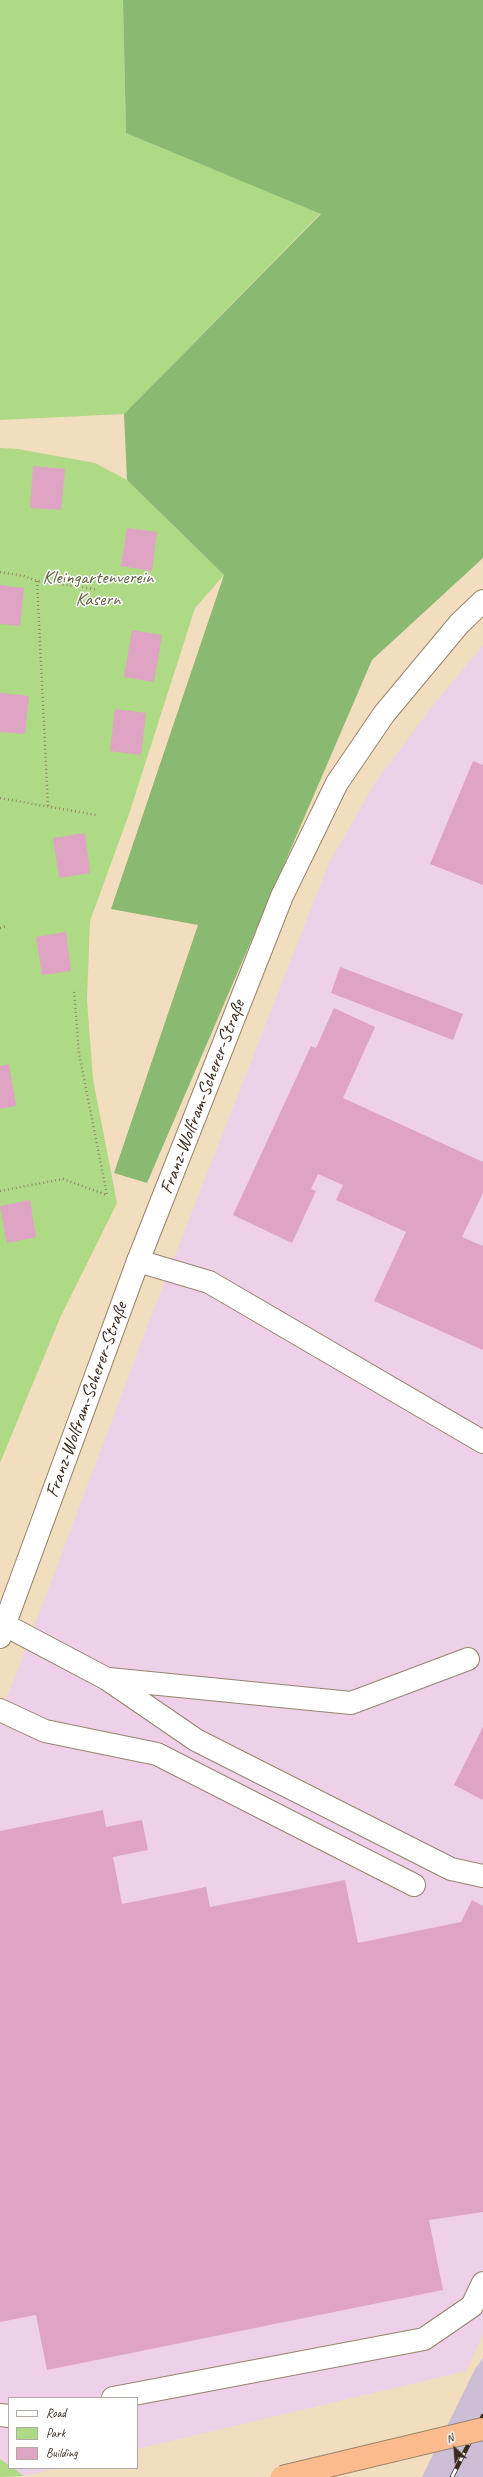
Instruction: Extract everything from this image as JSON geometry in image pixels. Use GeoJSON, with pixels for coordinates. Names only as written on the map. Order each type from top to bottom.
{"type":"FeatureCollection","features":[{"type":"Feature","properties":{"kind":"highway"},"geometry":{"type":"LineString","coordinates":[[282,2477],[483,2429]]}},
{"type":"Feature","properties":{"kind":"street","name":"Franz-Wolfram-Scherer-Straße"},"geometry":{"type":"LineString","coordinates":[[2,1631],[138,1261],[282,896],[337,783],[384,714],[459,624],[483,601]]}},
{"type":"Feature","properties":{"kind":"street"},"geometry":{"type":"LineString","coordinates":[[138,1261],[209,1282],[483,1442]]}},
{"type":"Feature","properties":{"kind":"street"},"geometry":{"type":"LineString","coordinates":[[2,1631],[108,1679],[196,1740],[451,1869],[483,1876]]}},
{"type":"Feature","properties":{"kind":"street"},"geometry":{"type":"LineString","coordinates":[[108,1679],[351,1703],[468,1659]]}},
{"type":"Feature","properties":{"kind":"street"},"geometry":{"type":"LineString","coordinates":[[0,1710],[45,1732],[157,1754],[414,1885]]}},
{"type":"Feature","properties":{"kind":"street"},"geometry":{"type":"LineString","coordinates":[[118,2397],[424,2339],[472,2306],[483,2284]]}},
{"type":"Feature","properties":{"kind":"path"},"geometry":{"type":"LineString","coordinates":[[0,572],[24,576],[37,581],[95,589]]}},
{"type":"Feature","properties":{"kind":"path"},"geometry":{"type":"LineString","coordinates":[[37,581],[48,807]]}},
{"type":"Feature","properties":{"kind":"path"},"geometry":{"type":"LineString","coordinates":[[0,798],[96,815]]}},
{"type":"Feature","properties":{"kind":"path"},"geometry":{"type":"LineString","coordinates":[[0,928],[7,926]]}},
{"type":"Feature","properties":{"kind":"path"},"geometry":{"type":"LineString","coordinates":[[0,1191],[62,1179],[107,1194],[79,1054],[74,990]]}},
{"type":"Feature","properties":{"kind":"shaded area"},"geometry":{"type":"Polygon","coordinates":[[[483,645],[483,2335],[466,2371],[138,2449],[138,2397],[8,2397],[8,2464],[0,2459],[0,1717],[157,1301],[329,863],[375,783],[427,713],[483,645]]]}},
{"type":"Feature","properties":{"kind":"shaded area"},"geometry":{"type":"Polygon","coordinates":[[[483,2358],[483,2477],[422,2477],[475,2369],[483,2358]]]}},
{"type":"Feature","properties":{"kind":"shaded area"},"geometry":{"type":"Polygon","coordinates":[[[14,2469],[53,2469],[24,2476],[14,2469]]]}},
{"type":"Feature","properties":{"kind":"green space"},"geometry":{"type":"Polygon","coordinates":[[[0,0],[123,0],[126,133],[321,213],[124,414],[0,420],[0,0]]]}},
{"type":"Feature","properties":{"kind":"green space"},"geometry":{"type":"Polygon","coordinates":[[[123,0],[483,0],[483,558],[372,660],[147,1183],[114,1173],[198,925],[111,909],[224,575],[127,480],[124,414],[321,214],[126,133],[123,0]]]}},
{"type":"Feature","properties":{"kind":"green space","name":"Kleingartenverein Kasern"},"geometry":{"type":"Polygon","coordinates":[[[0,448],[18,449],[95,463],[127,480],[224,575],[195,608],[129,814],[90,921],[87,1000],[93,1079],[117,1203],[60,1318],[0,1463],[0,448]]]}},
{"type":"Feature","properties":{"kind":"green space"},"geometry":{"type":"Polygon","coordinates":[[[0,2459],[8,2464],[8,2469],[14,2469],[24,2476],[0,2477],[0,2459]]]}},
{"type":"Feature","properties":{"kind":"building"},"geometry":{"type":"Polygon","coordinates":[[[33,466],[65,469],[61,510],[30,508],[33,466]]]}},
{"type":"Feature","properties":{"kind":"building"},"geometry":{"type":"Polygon","coordinates":[[[127,528],[157,532],[152,571],[121,566],[127,528]]]}},
{"type":"Feature","properties":{"kind":"building"},"geometry":{"type":"Polygon","coordinates":[[[0,585],[24,588],[20,626],[0,624],[0,585]]]}},
{"type":"Feature","properties":{"kind":"building"},"geometry":{"type":"Polygon","coordinates":[[[132,630],[162,635],[154,682],[124,677],[132,630]]]}},
{"type":"Feature","properties":{"kind":"building"},"geometry":{"type":"Polygon","coordinates":[[[0,693],[29,696],[25,734],[0,732],[0,693]]]}},
{"type":"Feature","properties":{"kind":"building"},"geometry":{"type":"Polygon","coordinates":[[[115,709],[146,713],[141,755],[110,751],[115,709]]]}},
{"type":"Feature","properties":{"kind":"building"},"geometry":{"type":"Polygon","coordinates":[[[473,761],[483,765],[483,885],[430,864],[473,761]]]}},
{"type":"Feature","properties":{"kind":"building"},"geometry":{"type":"Polygon","coordinates":[[[85,833],[90,873],[59,878],[53,838],[85,833]]]}},
{"type":"Feature","properties":{"kind":"building"},"geometry":{"type":"Polygon","coordinates":[[[66,932],[71,971],[42,975],[36,937],[66,932]]]}},
{"type":"Feature","properties":{"kind":"building"},"geometry":{"type":"Polygon","coordinates":[[[340,967],[463,1014],[453,1040],[331,993],[340,967]]]}},
{"type":"Feature","properties":{"kind":"building"},"geometry":{"type":"Polygon","coordinates":[[[334,1008],[375,1027],[343,1098],[483,1162],[483,1193],[462,1237],[483,1246],[483,1350],[374,1301],[406,1232],[336,1200],[343,1185],[318,1174],[311,1189],[316,1191],[292,1243],[233,1215],[311,1046],[316,1048],[334,1008]]]}},
{"type":"Feature","properties":{"kind":"building"},"geometry":{"type":"Polygon","coordinates":[[[9,1064],[16,1106],[0,1109],[0,1066],[9,1064]]]}},
{"type":"Feature","properties":{"kind":"building"},"geometry":{"type":"Polygon","coordinates":[[[30,1200],[36,1237],[7,1243],[0,1206],[30,1200]]]}},
{"type":"Feature","properties":{"kind":"building"},"geometry":{"type":"Polygon","coordinates":[[[483,1727],[483,1800],[454,1785],[483,1727]]]}},
{"type":"Feature","properties":{"kind":"building"},"geometry":{"type":"Polygon","coordinates":[[[103,1810],[106,1827],[142,1820],[148,1850],[113,1857],[122,1904],[206,1887],[210,1907],[345,1880],[358,1943],[461,1922],[472,1900],[483,1906],[483,2212],[429,2220],[443,2290],[47,2370],[36,2315],[0,2322],[0,1831],[103,1810]]]}},
{"type":"Feature","properties":{"kind":"railway"},"geometry":{"type":"LineString","coordinates":[[452,2477],[483,2416]]}}]}
